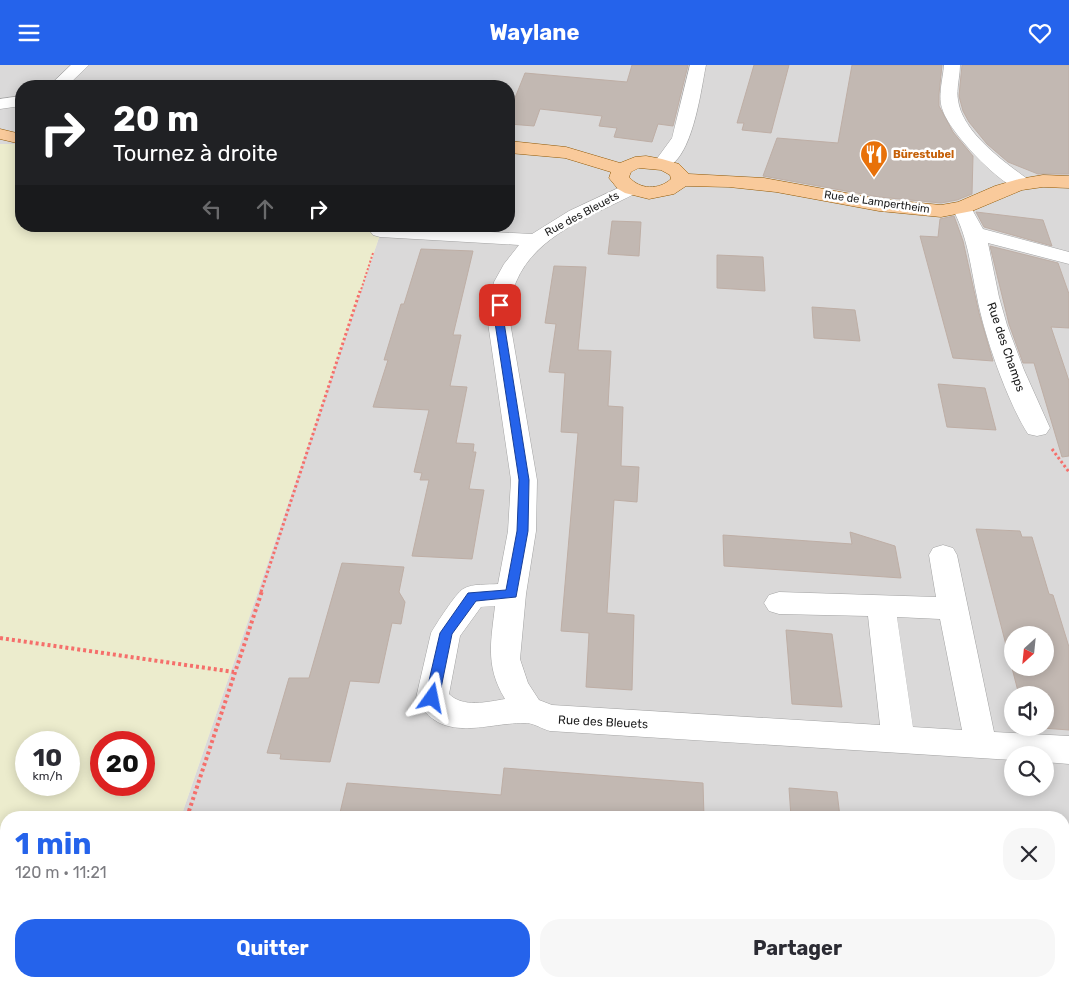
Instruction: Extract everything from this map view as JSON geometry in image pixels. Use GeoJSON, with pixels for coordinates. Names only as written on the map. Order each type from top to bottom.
{"type":"FeatureCollection","features":[{"type":"Feature","properties":{"kind":"main road"},"geometry":{"type":"LineString","coordinates":[[0,134],[15,138]]}},
{"type":"Feature","properties":{"kind":"main road"},"geometry":{"type":"LineString","coordinates":[[0,143],[15,141]]}},
{"type":"Feature","properties":{"kind":"main road"},"geometry":{"type":"LineString","coordinates":[[515,148],[566,153],[626,179],[641,192],[666,192],[675,188],[681,180],[677,171],[662,164],[646,162],[635,163],[626,179]]}},
{"type":"Feature","properties":{"kind":"main road","name":"Rue de Lampertheim"},"geometry":{"type":"LineString","coordinates":[[681,180],[748,182],[924,210],[942,211],[962,208],[1022,184],[1052,180],[1069,182]]}},
{"type":"Feature","properties":{"kind":"street"},"geometry":{"type":"LineString","coordinates":[[63,80],[81,65]]}},
{"type":"Feature","properties":{"kind":"street"},"geometry":{"type":"LineString","coordinates":[[662,164],[678,146],[681,138],[698,65]]}},
{"type":"Feature","properties":{"kind":"street"},"geometry":{"type":"LineString","coordinates":[[952,65],[949,101],[957,123],[982,152],[1022,184]]}},
{"type":"Feature","properties":{"kind":"street"},"geometry":{"type":"LineString","coordinates":[[0,104],[15,102]]}},
{"type":"Feature","properties":{"kind":"street","name":"Rue des Bleuets"},"geometry":{"type":"LineString","coordinates":[[626,179],[535,240],[510,271],[501,295],[498,316],[524,480],[522,531],[511,594],[505,659],[514,687],[528,709],[550,718],[1069,750]]}},
{"type":"Feature","properties":{"kind":"street","name":"Rue des Champs"},"geometry":{"type":"LineString","coordinates":[[962,208],[977,234],[991,309],[1014,375],[1037,428]]}},
{"type":"Feature","properties":{"kind":"street","name":"Rue des Bleuets"},"geometry":{"type":"LineString","coordinates":[[397,232],[535,240]]}},
{"type":"Feature","properties":{"kind":"street"},"geometry":{"type":"LineString","coordinates":[[977,234],[1069,258]]}},
{"type":"Feature","properties":{"kind":"street"},"geometry":{"type":"LineString","coordinates":[[943,555],[982,745]]}},
{"type":"Feature","properties":{"kind":"street"},"geometry":{"type":"LineString","coordinates":[[511,594],[472,597],[446,633],[432,698],[447,713],[477,716],[528,709]]}},
{"type":"Feature","properties":{"kind":"street"},"geometry":{"type":"LineString","coordinates":[[779,603],[881,605],[953,609]]}},
{"type":"Feature","properties":{"kind":"street"},"geometry":{"type":"LineString","coordinates":[[881,605],[898,739]]}},
{"type":"Feature","properties":{"kind":"path"},"geometry":{"type":"LineString","coordinates":[[189,811],[380,232]]}},
{"type":"Feature","properties":{"kind":"path"},"geometry":{"type":"LineString","coordinates":[[0,638],[234,671]]}},
{"type":"Feature","properties":{"kind":"shaded area"},"geometry":{"type":"Polygon","coordinates":[[[0,65],[1069,65],[1069,811],[183,811],[381,232],[515,232],[515,80],[15,80],[15,144],[0,144],[0,65]]]}},
{"type":"Feature","properties":{"kind":"green space"},"geometry":{"type":"Polygon","coordinates":[[[0,144],[15,144],[15,232],[381,232],[183,811],[0,811],[0,144]]]}},
{"type":"Feature","properties":{"kind":"building"},"geometry":{"type":"Polygon","coordinates":[[[632,65],[688,65],[673,126],[658,124],[652,142],[614,137],[617,128],[599,126],[602,116],[540,109],[534,126],[515,124],[515,98],[525,73],[627,82],[632,65]]]}},
{"type":"Feature","properties":{"kind":"building"},"geometry":{"type":"Polygon","coordinates":[[[754,65],[789,65],[771,133],[742,130],[744,123],[737,123],[754,65]]]}},
{"type":"Feature","properties":{"kind":"building"},"geometry":{"type":"Polygon","coordinates":[[[852,65],[942,65],[939,106],[953,132],[973,156],[972,194],[957,200],[941,203],[879,197],[763,176],[777,138],[838,143],[852,65]]]}},
{"type":"Feature","properties":{"kind":"building"},"geometry":{"type":"Polygon","coordinates":[[[962,65],[1069,65],[1069,174],[1038,174],[1008,162],[987,144],[969,122],[963,111],[959,96],[962,65]]]}},
{"type":"Feature","properties":{"kind":"building"},"geometry":{"type":"Polygon","coordinates":[[[976,212],[1043,220],[1052,246],[984,227],[976,212]]]}},
{"type":"Feature","properties":{"kind":"building"},"geometry":{"type":"Polygon","coordinates":[[[954,216],[963,241],[979,313],[993,361],[953,358],[920,236],[938,237],[940,219],[954,216]]]}},
{"type":"Feature","properties":{"kind":"building"},"geometry":{"type":"Polygon","coordinates":[[[612,221],[641,222],[639,256],[608,254],[612,221]]]}},
{"type":"Feature","properties":{"kind":"building"},"geometry":{"type":"Polygon","coordinates":[[[990,246],[1058,263],[1069,294],[1069,328],[1051,327],[1069,381],[1069,456],[1062,457],[1034,363],[1023,363],[1009,324],[990,246]]]}},
{"type":"Feature","properties":{"kind":"building"},"geometry":{"type":"Polygon","coordinates":[[[421,249],[473,251],[453,335],[461,335],[450,386],[467,387],[456,443],[474,444],[473,452],[476,452],[469,489],[484,490],[472,559],[412,556],[429,480],[420,480],[422,473],[414,472],[429,410],[373,407],[388,360],[384,360],[401,304],[404,304],[421,249]]]}},
{"type":"Feature","properties":{"kind":"building"},"geometry":{"type":"Polygon","coordinates":[[[717,255],[763,257],[765,291],[717,288],[717,255]]]}},
{"type":"Feature","properties":{"kind":"building"},"geometry":{"type":"Polygon","coordinates":[[[554,266],[586,267],[578,350],[611,351],[608,406],[623,407],[621,466],[639,467],[637,502],[614,500],[607,613],[634,615],[632,690],[586,687],[589,633],[561,631],[578,433],[561,432],[565,373],[549,372],[556,324],[545,323],[554,266]]]}},
{"type":"Feature","properties":{"kind":"building"},"geometry":{"type":"Polygon","coordinates":[[[812,307],[855,310],[860,341],[814,338],[812,307]]]}},
{"type":"Feature","properties":{"kind":"building"},"geometry":{"type":"Polygon","coordinates":[[[938,384],[985,388],[996,430],[947,427],[938,384]]]}},
{"type":"Feature","properties":{"kind":"building"},"geometry":{"type":"Polygon","coordinates":[[[976,529],[1020,531],[1022,537],[1032,537],[1049,594],[1053,595],[1069,647],[1069,730],[1054,729],[1054,686],[1017,686],[1014,676],[1054,676],[1054,626],[1004,626],[1004,637],[976,529]]]}},
{"type":"Feature","properties":{"kind":"building"},"geometry":{"type":"Polygon","coordinates":[[[850,532],[895,546],[901,578],[724,566],[723,535],[852,544],[850,532]]]}},
{"type":"Feature","properties":{"kind":"building"},"geometry":{"type":"Polygon","coordinates":[[[342,563],[404,567],[399,592],[405,602],[401,624],[392,623],[379,683],[350,681],[330,762],[280,759],[281,754],[267,753],[289,678],[309,678],[342,563]]]}},
{"type":"Feature","properties":{"kind":"building"},"geometry":{"type":"Polygon","coordinates":[[[786,630],[832,634],[842,707],[792,704],[786,630]]]}},
{"type":"Feature","properties":{"kind":"building"},"geometry":{"type":"Polygon","coordinates":[[[504,768],[703,783],[704,811],[340,811],[347,783],[501,795],[504,768]]]}},
{"type":"Feature","properties":{"kind":"building"},"geometry":{"type":"Polygon","coordinates":[[[789,788],[837,792],[839,811],[791,811],[789,788]]]}},
{"type":"Feature","properties":{"kind":"place","name":"Bürestubel"},"geometry":{"type":"Point","coordinates":[874,178]}},
{"type":"Feature","properties":{"kind":"route"},"geometry":{"type":"LineString","coordinates":[[432,698],[446,633],[472,597],[511,594],[517,563],[522,531],[524,480],[498,316],[500,305]]}}]}
